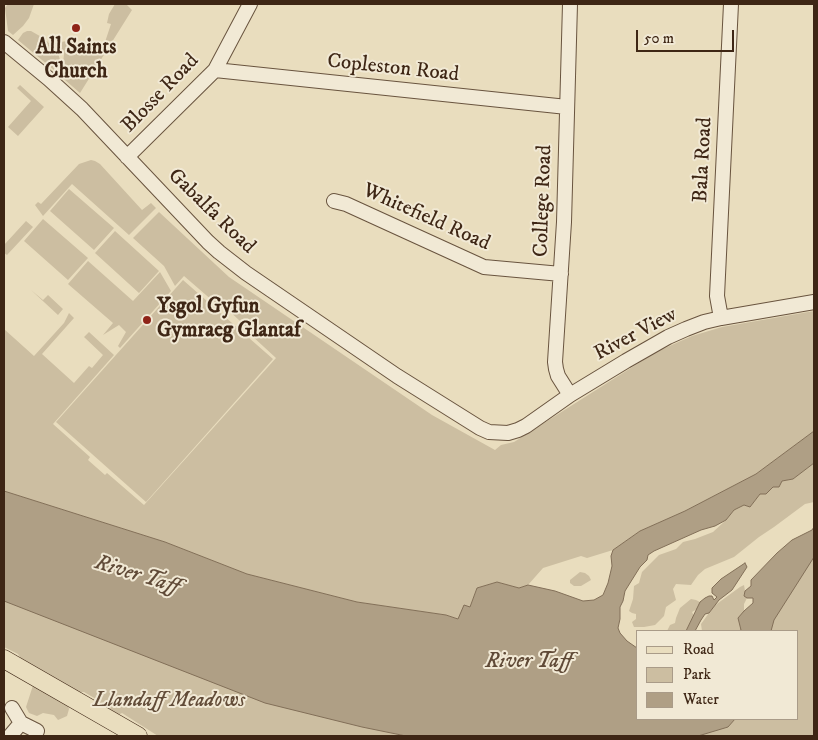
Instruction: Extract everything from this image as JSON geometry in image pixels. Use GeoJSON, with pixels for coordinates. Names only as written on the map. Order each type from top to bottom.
{"type":"FeatureCollection","features":[{"type":"Feature","properties":{"kind":"main road"},"geometry":{"type":"LineString","coordinates":[[4,660],[138,736]]}},
{"type":"Feature","properties":{"kind":"street","name":"Blosse Road"},"geometry":{"type":"LineString","coordinates":[[127,157],[215,70],[250,4]]}},
{"type":"Feature","properties":{"kind":"street","name":"College Road"},"geometry":{"type":"LineString","coordinates":[[570,4],[564,222],[555,362],[558,376],[570,395]]}},
{"type":"Feature","properties":{"kind":"street","name":"Bala Road"},"geometry":{"type":"LineString","coordinates":[[722,318],[717,296],[731,4]]}},
{"type":"Feature","properties":{"kind":"street","name":"Gabalfa Road"},"geometry":{"type":"LineString","coordinates":[[4,42],[82,109],[219,252],[246,273],[396,376],[489,432]]}},
{"type":"Feature","properties":{"kind":"street","name":"Copleston Road"},"geometry":{"type":"LineString","coordinates":[[215,70],[567,107]]}},
{"type":"Feature","properties":{"kind":"street","name":"Whitefield Road"},"geometry":{"type":"LineString","coordinates":[[334,201],[346,204],[484,267],[561,274]]}},
{"type":"Feature","properties":{"kind":"street","name":"River View"},"geometry":{"type":"LineString","coordinates":[[489,432],[508,433],[526,426],[570,395],[640,353],[668,337],[704,322],[814,302]]}},
{"type":"Feature","properties":{"kind":"street"},"geometry":{"type":"LineString","coordinates":[[12,708],[21,723],[37,730]]}},
{"type":"Feature","properties":{"kind":"street"},"geometry":{"type":"LineString","coordinates":[[10,736],[21,723]]}},
{"type":"Feature","properties":{"kind":"green space"},"geometry":{"type":"Polygon","coordinates":[[[8,4],[34,4],[29,18],[13,35],[8,31],[5,8],[8,4]]]}},
{"type":"Feature","properties":{"kind":"green space"},"geometry":{"type":"Polygon","coordinates":[[[115,4],[126,4],[132,10],[80,93],[57,73],[63,64],[64,54],[53,43],[76,40],[75,44],[90,49],[92,44],[103,48],[111,24],[107,23],[109,14],[115,4]]]}},
{"type":"Feature","properties":{"kind":"green space"},"geometry":{"type":"Polygon","coordinates":[[[27,31],[31,31],[45,39],[58,53],[60,60],[54,70],[18,40],[27,31]]]}},
{"type":"Feature","properties":{"kind":"green space"},"geometry":{"type":"Polygon","coordinates":[[[20,85],[44,107],[18,136],[8,127],[31,101],[17,88],[20,85]]]}},
{"type":"Feature","properties":{"kind":"green space"},"geometry":{"type":"Polygon","coordinates":[[[91,160],[100,164],[142,210],[151,203],[156,208],[129,235],[72,184],[43,216],[35,205],[38,202],[41,204],[79,164],[91,160]]]}},
{"type":"Feature","properties":{"kind":"green space"},"geometry":{"type":"Polygon","coordinates":[[[69,189],[114,228],[94,250],[50,211],[69,189]]]}},
{"type":"Feature","properties":{"kind":"green space"},"geometry":{"type":"Polygon","coordinates":[[[159,212],[229,277],[432,415],[495,450],[501,445],[514,442],[656,352],[692,336],[722,327],[814,311],[814,431],[756,474],[685,511],[640,531],[613,550],[587,558],[581,556],[543,568],[528,585],[519,588],[497,582],[477,588],[470,607],[459,619],[446,615],[357,602],[247,574],[165,542],[4,491],[4,329],[34,356],[64,323],[69,313],[74,318],[42,354],[74,383],[89,366],[92,368],[103,355],[84,337],[89,332],[114,355],[53,424],[90,457],[88,460],[105,475],[107,473],[144,505],[276,358],[239,324],[241,322],[224,306],[221,308],[184,276],[175,286],[164,266],[133,238],[159,212]]]}},
{"type":"Feature","properties":{"kind":"green space"},"geometry":{"type":"Polygon","coordinates":[[[43,219],[88,258],[68,280],[24,241],[43,219]]]}},
{"type":"Feature","properties":{"kind":"green space"},"geometry":{"type":"Polygon","coordinates":[[[26,221],[33,227],[7,255],[4,253],[4,245],[26,221]]]}},
{"type":"Feature","properties":{"kind":"green space"},"geometry":{"type":"Polygon","coordinates":[[[115,231],[159,271],[139,293],[95,253],[115,231]]]}},
{"type":"Feature","properties":{"kind":"green space"},"geometry":{"type":"Polygon","coordinates":[[[88,261],[133,301],[160,272],[171,291],[120,348],[118,346],[126,332],[119,325],[103,335],[113,323],[68,284],[88,261]]]}},
{"type":"Feature","properties":{"kind":"green space"},"geometry":{"type":"Polygon","coordinates":[[[183,280],[273,359],[146,502],[56,422],[183,280]]]}},
{"type":"Feature","properties":{"kind":"green space"},"geometry":{"type":"Polygon","coordinates":[[[31,290],[43,300],[48,295],[63,309],[58,315],[31,290]]]}},
{"type":"Feature","properties":{"kind":"green space"},"geometry":{"type":"Polygon","coordinates":[[[814,463],[814,502],[805,504],[734,557],[705,569],[691,585],[676,584],[673,589],[676,600],[666,607],[664,616],[655,625],[634,627],[632,622],[636,619],[636,614],[629,611],[633,599],[634,586],[639,583],[642,572],[659,555],[676,549],[683,542],[713,532],[734,510],[744,505],[750,507],[760,494],[782,481],[793,479],[814,463]]]}},
{"type":"Feature","properties":{"kind":"green space"},"geometry":{"type":"Polygon","coordinates":[[[814,549],[814,736],[671,736],[728,727],[734,720],[798,720],[798,630],[765,630],[814,549]]]}},
{"type":"Feature","properties":{"kind":"green space"},"geometry":{"type":"Polygon","coordinates":[[[580,572],[585,573],[591,580],[581,586],[574,586],[570,583],[570,580],[580,572]]]}},
{"type":"Feature","properties":{"kind":"green space"},"geometry":{"type":"Polygon","coordinates":[[[744,585],[744,596],[747,598],[744,604],[744,611],[739,618],[741,630],[702,630],[701,624],[714,606],[744,585]]]}},
{"type":"Feature","properties":{"kind":"green space","name":"Llandaff Meadows"},"geometry":{"type":"Polygon","coordinates":[[[4,599],[356,725],[406,736],[158,736],[122,713],[118,715],[84,692],[78,692],[67,701],[69,709],[67,716],[58,720],[54,715],[43,713],[37,716],[29,713],[26,707],[37,673],[22,661],[18,654],[4,647],[4,599]]]}},
{"type":"Feature","properties":{"kind":"green space"},"geometry":{"type":"Polygon","coordinates":[[[691,599],[700,602],[697,609],[692,612],[694,616],[687,630],[668,630],[670,625],[675,623],[680,608],[691,599]]]}},
{"type":"Feature","properties":{"kind":"water","name":"River Taff"},"geometry":{"type":"Polygon","coordinates":[[[814,431],[814,463],[793,479],[782,481],[779,487],[773,487],[766,494],[760,494],[750,507],[744,505],[734,510],[726,520],[715,526],[701,530],[648,555],[647,560],[640,567],[625,591],[620,607],[618,628],[627,641],[636,647],[636,720],[734,720],[728,727],[698,736],[406,736],[265,703],[4,601],[4,491],[165,542],[247,574],[357,602],[446,615],[458,619],[464,605],[470,607],[477,588],[497,582],[519,588],[528,585],[555,591],[583,601],[594,600],[603,595],[608,583],[613,550],[640,531],[685,511],[756,474],[814,431]]]}},
{"type":"Feature","properties":{"kind":"water"},"geometry":{"type":"Polygon","coordinates":[[[814,527],[814,557],[774,620],[771,630],[741,630],[738,618],[753,603],[753,598],[744,596],[745,591],[751,586],[751,580],[792,540],[812,530],[814,527]]]}},
{"type":"Feature","properties":{"kind":"water"},"geometry":{"type":"Polygon","coordinates":[[[745,563],[747,567],[732,590],[719,600],[709,613],[705,614],[696,630],[686,630],[700,602],[709,596],[712,596],[714,600],[717,597],[712,593],[712,588],[721,579],[745,563]]]}},
{"type":"Feature","properties":{"kind":"place","name":"All Saints Church"},"geometry":{"type":"Point","coordinates":[76,28]}},
{"type":"Feature","properties":{"kind":"place","name":"Ysgol Gyfun Gymraeg Glantaf"},"geometry":{"type":"Point","coordinates":[147,320]}}]}
